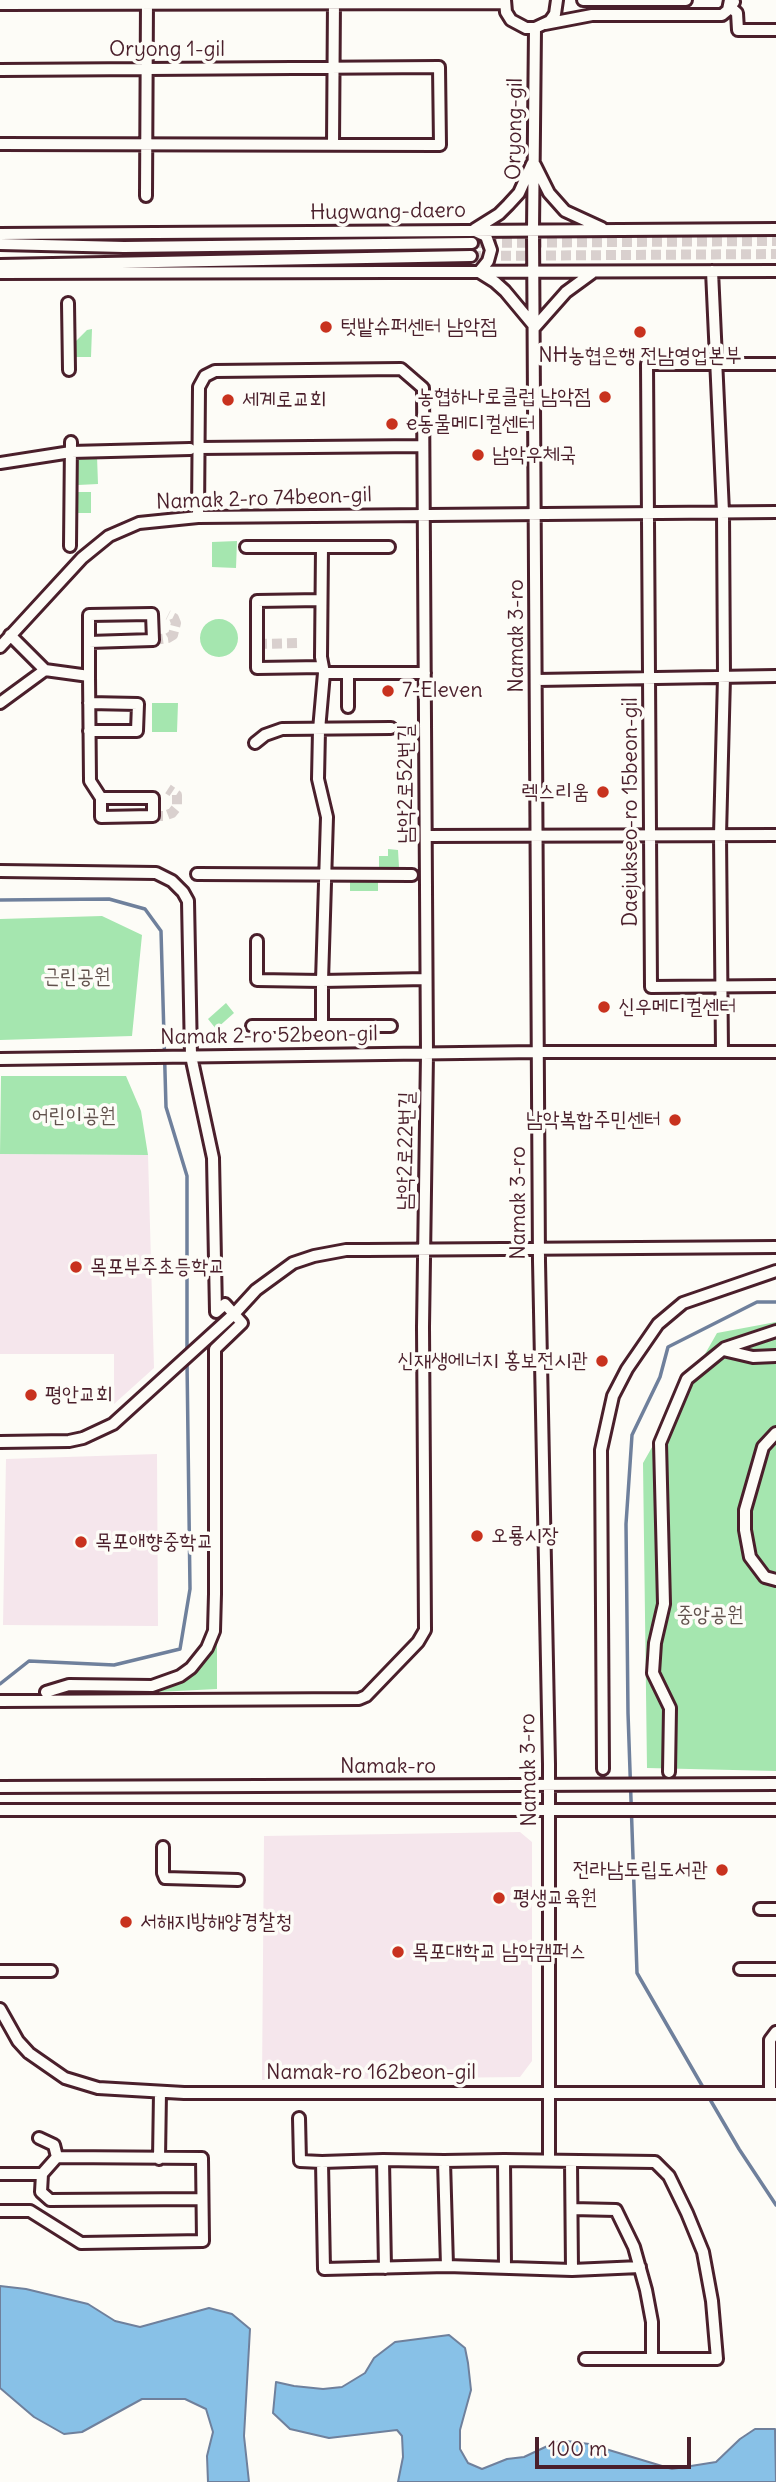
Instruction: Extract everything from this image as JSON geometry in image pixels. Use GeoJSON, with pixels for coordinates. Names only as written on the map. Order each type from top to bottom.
{"type":"FeatureCollection","features":[{"type":"Feature","properties":{"kind":"street"},"geometry":{"type":"LineString","coordinates":[[540,26],[555,14],[557,0]]}},
{"type":"Feature","properties":{"kind":"street"},"geometry":{"type":"LineString","coordinates":[[583,0],[686,0]]}},
{"type":"Feature","properties":{"kind":"street"},"geometry":{"type":"LineString","coordinates":[[146,196],[147,2]]}},
{"type":"Feature","properties":{"kind":"street"},"geometry":{"type":"LineString","coordinates":[[333,145],[334,2]]}},
{"type":"Feature","properties":{"kind":"street"},"geometry":{"type":"LineString","coordinates":[[0,4],[505,2],[506,12],[518,25],[540,26],[592,15],[722,15],[727,12],[732,2]]}},
{"type":"Feature","properties":{"kind":"street"},"geometry":{"type":"LineString","coordinates":[[732,2],[737,13],[738,30],[776,30]]}},
{"type":"Feature","properties":{"kind":"street","name":"Oryong-gil"},"geometry":{"type":"LineString","coordinates":[[533,230],[540,26]]}},
{"type":"Feature","properties":{"kind":"street","name":"Oryong 1-gil"},"geometry":{"type":"LineString","coordinates":[[0,70],[439,67],[440,145],[0,144]]}},
{"type":"Feature","properties":{"kind":"street"},"geometry":{"type":"LineString","coordinates":[[534,161],[549,193],[565,211],[605,229]]}},
{"type":"Feature","properties":{"kind":"street"},"geometry":{"type":"LineString","coordinates":[[472,230],[499,214],[519,193],[534,161]]}},
{"type":"Feature","properties":{"kind":"street","name":"Hugwang-daero"},"geometry":{"type":"LineString","coordinates":[[0,234],[776,229]]}},
{"type":"Feature","properties":{"kind":"street"},"geometry":{"type":"LineString","coordinates":[[472,230],[486,236],[491,250],[488,261],[479,272]]}},
{"type":"Feature","properties":{"kind":"street","name":"Namak 3-ro"},"geometry":{"type":"LineString","coordinates":[[533,230],[539,1248],[549,1810],[549,2159]]}},
{"type":"Feature","properties":{"kind":"street","name":"Hugwang-daero"},"geometry":{"type":"LineString","coordinates":[[0,244],[124,247],[471,243]]}},
{"type":"Feature","properties":{"kind":"street"},"geometry":{"type":"LineString","coordinates":[[0,265],[471,256]]}},
{"type":"Feature","properties":{"kind":"street"},"geometry":{"type":"LineString","coordinates":[[712,271],[723,512],[724,677],[720,835],[722,1052]]}},
{"type":"Feature","properties":{"kind":"street"},"geometry":{"type":"LineString","coordinates":[[0,273],[776,271]]}},
{"type":"Feature","properties":{"kind":"street"},"geometry":{"type":"LineString","coordinates":[[479,272],[505,291],[535,327],[566,292],[593,272]]}},
{"type":"Feature","properties":{"kind":"street"},"geometry":{"type":"LineString","coordinates":[[68,303],[69,370]]}},
{"type":"Feature","properties":{"kind":"street","name":"Daejukseo-ro 15beon-gil"},"geometry":{"type":"LineString","coordinates":[[717,364],[647,364],[651,987],[776,986]]}},
{"type":"Feature","properties":{"kind":"street"},"geometry":{"type":"LineString","coordinates":[[717,364],[776,364]]}},
{"type":"Feature","properties":{"kind":"street","name":"남악2로52번길"},"geometry":{"type":"LineString","coordinates":[[198,517],[194,449],[199,387],[205,376],[215,370],[401,369],[423,388],[427,1054]]}},
{"type":"Feature","properties":{"kind":"street"},"geometry":{"type":"LineString","coordinates":[[0,463],[71,447],[194,449],[424,446]]}},
{"type":"Feature","properties":{"kind":"street"},"geometry":{"type":"LineString","coordinates":[[71,447],[71,546]]}},
{"type":"Feature","properties":{"kind":"street","name":"Namak 2-ro 74beon-gil"},"geometry":{"type":"LineString","coordinates":[[0,647],[82,558],[109,536],[139,523],[198,517],[776,512]]}},
{"type":"Feature","properties":{"kind":"street"},"geometry":{"type":"LineString","coordinates":[[246,547],[389,547]]}},
{"type":"Feature","properties":{"kind":"street"},"geometry":{"type":"LineString","coordinates":[[322,547],[323,670],[318,779],[327,817],[322,1026]]}},
{"type":"Feature","properties":{"kind":"street"},"geometry":{"type":"LineString","coordinates":[[321,600],[257,601],[257,668],[348,673],[425,673]]}},
{"type":"Feature","properties":{"kind":"street"},"geometry":{"type":"LineString","coordinates":[[89,642],[153,640],[152,614],[89,615],[89,642],[89,731],[90,781],[101,798],[101,817],[153,816],[153,798],[101,798]]}},
{"type":"Feature","properties":{"kind":"street"},"geometry":{"type":"LineString","coordinates":[[10,635],[45,670],[89,676]]}},
{"type":"Feature","properties":{"kind":"street"},"geometry":{"type":"LineString","coordinates":[[0,703],[45,670]]}},
{"type":"Feature","properties":{"kind":"street"},"geometry":{"type":"LineString","coordinates":[[348,673],[348,707]]}},
{"type":"Feature","properties":{"kind":"street"},"geometry":{"type":"LineString","coordinates":[[537,680],[776,676]]}},
{"type":"Feature","properties":{"kind":"street"},"geometry":{"type":"LineString","coordinates":[[89,703],[138,704],[137,731],[89,731]]}},
{"type":"Feature","properties":{"kind":"street"},"geometry":{"type":"LineString","coordinates":[[255,743],[265,735],[282,729],[391,728]]}},
{"type":"Feature","properties":{"kind":"street"},"geometry":{"type":"LineString","coordinates":[[426,836],[776,835]]}},
{"type":"Feature","properties":{"kind":"street"},"geometry":{"type":"LineString","coordinates":[[0,871],[156,873],[172,881],[188,901],[191,1056],[213,1158],[216,1312],[225,1304],[243,1323],[215,1349],[215,1594],[214,1631],[207,1648],[191,1668],[180,1676],[152,1686],[69,1685],[47,1692]]}},
{"type":"Feature","properties":{"kind":"street"},"geometry":{"type":"LineString","coordinates":[[197,874],[412,875]]}},
{"type":"Feature","properties":{"kind":"street"},"geometry":{"type":"LineString","coordinates":[[257,941],[257,980],[426,979]]}},
{"type":"Feature","properties":{"kind":"street"},"geometry":{"type":"LineString","coordinates":[[252,1026],[391,1026]]}},
{"type":"Feature","properties":{"kind":"street","name":"Namak 2-ro 52beon-gil"},"geometry":{"type":"LineString","coordinates":[[0,1059],[538,1052],[776,1052]]}},
{"type":"Feature","properties":{"kind":"street","name":"남악2로22번길"},"geometry":{"type":"LineString","coordinates":[[0,1701],[350,1700],[366,1696],[423,1636],[426,1619],[424,1249],[427,1054]]}},
{"type":"Feature","properties":{"kind":"street"},"geometry":{"type":"LineString","coordinates":[[0,1442],[56,1442],[83,1438],[118,1420],[234,1314],[256,1290],[293,1263],[314,1256],[346,1250],[776,1247]]}},
{"type":"Feature","properties":{"kind":"street"},"geometry":{"type":"LineString","coordinates":[[603,1769],[601,1450],[613,1396],[627,1369],[658,1324],[683,1303],[776,1271]]}},
{"type":"Feature","properties":{"kind":"street"},"geometry":{"type":"LineString","coordinates":[[669,1772],[670,1708],[653,1673],[655,1643],[664,1604],[660,1443],[687,1379],[723,1350],[776,1331]]}},
{"type":"Feature","properties":{"kind":"street"},"geometry":{"type":"LineString","coordinates":[[723,1350],[753,1357],[776,1356]]}},
{"type":"Feature","properties":{"kind":"street"},"geometry":{"type":"LineString","coordinates":[[776,1433],[763,1447],[745,1510],[745,1530],[750,1557],[765,1577],[776,1580]]}},
{"type":"Feature","properties":{"kind":"street","name":"Namak-ro"},"geometry":{"type":"LineString","coordinates":[[0,1787],[776,1784]]}},
{"type":"Feature","properties":{"kind":"street","name":"Namak-ro"},"geometry":{"type":"LineString","coordinates":[[0,1810],[776,1811]]}},
{"type":"Feature","properties":{"kind":"street"},"geometry":{"type":"LineString","coordinates":[[163,1847],[165,1878],[238,1880]]}},
{"type":"Feature","properties":{"kind":"street"},"geometry":{"type":"LineString","coordinates":[[760,1909],[776,1909]]}},
{"type":"Feature","properties":{"kind":"street"},"geometry":{"type":"LineString","coordinates":[[740,1969],[776,1969]]}},
{"type":"Feature","properties":{"kind":"street"},"geometry":{"type":"LineString","coordinates":[[0,1971],[51,1971]]}},
{"type":"Feature","properties":{"kind":"street","name":"Namak-ro 162beon-gil"},"geometry":{"type":"LineString","coordinates":[[0,2009],[18,2041],[29,2053],[65,2078],[98,2088],[160,2092],[773,2093]]}},
{"type":"Feature","properties":{"kind":"street"},"geometry":{"type":"LineString","coordinates":[[773,2093],[770,2040],[776,2032]]}},
{"type":"Feature","properties":{"kind":"street"},"geometry":{"type":"LineString","coordinates":[[159,2159],[160,2092]]}},
{"type":"Feature","properties":{"kind":"street"},"geometry":{"type":"LineString","coordinates":[[299,2118],[300,2161],[549,2159],[655,2162],[668,2176],[704,2252],[717,2360],[584,2359]]}},
{"type":"Feature","properties":{"kind":"street"},"geometry":{"type":"LineString","coordinates":[[39,2138],[54,2145],[57,2157]]}},
{"type":"Feature","properties":{"kind":"street"},"geometry":{"type":"LineString","coordinates":[[0,2174],[42,2174],[57,2157],[201,2158],[204,2241],[81,2242],[30,2211],[0,2211]]}},
{"type":"Feature","properties":{"kind":"street"},"geometry":{"type":"LineString","coordinates":[[383,2160],[385,2269]]}},
{"type":"Feature","properties":{"kind":"street"},"geometry":{"type":"LineString","coordinates":[[504,2160],[505,2267]]}},
{"type":"Feature","properties":{"kind":"street"},"geometry":{"type":"LineString","coordinates":[[444,2161],[447,2266]]}},
{"type":"Feature","properties":{"kind":"street"},"geometry":{"type":"LineString","coordinates":[[571,2161],[572,2270]]}},
{"type":"Feature","properties":{"kind":"street"},"geometry":{"type":"LineString","coordinates":[[322,2162],[324,2269],[447,2266],[572,2270],[640,2267]]}},
{"type":"Feature","properties":{"kind":"street"},"geometry":{"type":"LineString","coordinates":[[42,2174],[51,2224]]}},
{"type":"Feature","properties":{"kind":"street"},"geometry":{"type":"LineString","coordinates":[[30,2211],[46,2196],[202,2199]]}},
{"type":"Feature","properties":{"kind":"street"},"geometry":{"type":"LineString","coordinates":[[572,2209],[616,2210],[634,2247],[640,2267],[652,2322],[653,2359]]}},
{"type":"Feature","properties":{"kind":"shaded area","name":"목포부주초등학교"},"geometry":{"type":"Polygon","coordinates":[[[0,1154],[148,1155],[154,1368],[114,1404],[114,1354],[0,1354],[0,1154]]]}},
{"type":"Feature","properties":{"kind":"shaded area","name":"목포애향중학교"},"geometry":{"type":"Polygon","coordinates":[[[157,1454],[158,1626],[3,1625],[6,1459],[157,1454]]]}},
{"type":"Feature","properties":{"kind":"shaded area","name":"목포대학교 남악캠퍼스"},"geometry":{"type":"Polygon","coordinates":[[[520,1832],[532,1842],[532,2061],[520,2077],[262,2080],[264,1836],[520,1832]]]}},
{"type":"Feature","properties":{"kind":"green space"},"geometry":{"type":"Polygon","coordinates":[[[92,329],[91,357],[73,357],[74,343],[87,330],[92,329]]]}},
{"type":"Feature","properties":{"kind":"green space"},"geometry":{"type":"Polygon","coordinates":[[[78,456],[97,456],[98,484],[78,485],[73,479],[73,461],[78,456]]]}},
{"type":"Feature","properties":{"kind":"green space"},"geometry":{"type":"Polygon","coordinates":[[[76,492],[91,492],[91,513],[76,513],[76,492]]]}},
{"type":"Feature","properties":{"kind":"green space"},"geometry":{"type":"Polygon","coordinates":[[[237,541],[236,568],[212,567],[212,542],[237,541]]]}},
{"type":"Feature","properties":{"kind":"green space"},"geometry":{"type":"Polygon","coordinates":[[[219,619],[232,625],[238,638],[232,651],[219,657],[206,651],[200,638],[206,625],[219,619]]]}},
{"type":"Feature","properties":{"kind":"green space"},"geometry":{"type":"Polygon","coordinates":[[[152,703],[178,703],[177,732],[152,732],[152,703]]]}},
{"type":"Feature","properties":{"kind":"green space"},"geometry":{"type":"Polygon","coordinates":[[[388,849],[398,850],[399,867],[379,867],[379,856],[388,856],[388,849]]]}},
{"type":"Feature","properties":{"kind":"green space"},"geometry":{"type":"Polygon","coordinates":[[[350,875],[378,875],[378,891],[350,891],[350,875]]]}},
{"type":"Feature","properties":{"kind":"green space","name":"근린공원"},"geometry":{"type":"Polygon","coordinates":[[[102,916],[142,935],[132,1036],[0,1040],[0,919],[102,916]]]}},
{"type":"Feature","properties":{"kind":"green space"},"geometry":{"type":"Polygon","coordinates":[[[226,1003],[234,1013],[216,1029],[208,1019],[226,1003]]]}},
{"type":"Feature","properties":{"kind":"green space","name":"어린이공원"},"geometry":{"type":"Polygon","coordinates":[[[1,1076],[126,1076],[141,1111],[148,1155],[0,1154],[1,1076]]]}},
{"type":"Feature","properties":{"kind":"green space","name":"중앙공원"},"geometry":{"type":"Polygon","coordinates":[[[776,1322],[776,1771],[647,1768],[643,1463],[717,1333],[776,1322]]]}},
{"type":"Feature","properties":{"kind":"green space"},"geometry":{"type":"Polygon","coordinates":[[[217,1632],[217,1689],[157,1692],[191,1673],[217,1632]]]}},
{"type":"Feature","properties":{"kind":"water"},"geometry":{"type":"Polygon","coordinates":[[[0,2286],[26,2289],[88,2304],[115,2321],[140,2327],[209,2308],[232,2314],[250,2329],[244,2436],[249,2482],[208,2482],[207,2456],[213,2432],[206,2409],[185,2399],[142,2399],[82,2432],[64,2434],[34,2417],[0,2388],[0,2286]]]}},
{"type":"Feature","properties":{"kind":"water"},"geometry":{"type":"Polygon","coordinates":[[[449,2335],[465,2348],[468,2363],[471,2390],[460,2430],[460,2449],[468,2463],[482,2469],[507,2459],[524,2457],[556,2442],[567,2441],[589,2444],[672,2469],[716,2462],[755,2429],[775,2429],[776,2482],[398,2482],[403,2457],[402,2436],[397,2430],[329,2438],[290,2429],[273,2413],[276,2382],[323,2389],[342,2387],[365,2373],[374,2358],[395,2342],[449,2335]]]}},
{"type":"Feature","properties":{"kind":"waterway"},"geometry":{"type":"LineString","coordinates":[[0,900],[109,899],[145,909],[161,931],[166,1107],[187,1176],[187,1354]]}},
{"type":"Feature","properties":{"kind":"waterway"},"geometry":{"type":"LineString","coordinates":[[704,2089],[637,1973],[628,1713],[626,1524],[632,1435],[660,1377],[668,1347],[757,1302],[776,1302]]}},
{"type":"Feature","properties":{"kind":"waterway"},"geometry":{"type":"LineString","coordinates":[[0,1684],[29,1661],[114,1665],[180,1649],[190,1589],[187,1361]]}},
{"type":"Feature","properties":{"kind":"waterway"},"geometry":{"type":"LineString","coordinates":[[708,2096],[776,2205]]}},
{"type":"Feature","properties":{"kind":"tunnel"},"geometry":{"type":"LineString","coordinates":[[472,243],[776,241]]}},
{"type":"Feature","properties":{"kind":"tunnel"},"geometry":{"type":"LineString","coordinates":[[471,256],[776,254]]}},
{"type":"Feature","properties":{"kind":"tunnel"},"geometry":{"type":"LineString","coordinates":[[153,640],[173,635],[176,623],[174,618],[168,615]]}},
{"type":"Feature","properties":{"kind":"tunnel"},"geometry":{"type":"LineString","coordinates":[[257,644],[301,643]]}},
{"type":"Feature","properties":{"kind":"tunnel"},"geometry":{"type":"LineString","coordinates":[[153,816],[164,816],[177,807],[177,795],[168,789]]}},
{"type":"Feature","properties":{"kind":"place","name":"텃밭슈퍼센터 남악점"},"geometry":{"type":"Point","coordinates":[326,327]}},
{"type":"Feature","properties":{"kind":"place","name":"NH농협은행 전남영업본부"},"geometry":{"type":"Point","coordinates":[640,332]}},
{"type":"Feature","properties":{"kind":"place","name":"농협하나로클럽 남악점"},"geometry":{"type":"Point","coordinates":[605,397]}},
{"type":"Feature","properties":{"kind":"place","name":"세계로교회"},"geometry":{"type":"Point","coordinates":[228,400]}},
{"type":"Feature","properties":{"kind":"place","name":"e동물메디컬센터"},"geometry":{"type":"Point","coordinates":[392,424]}},
{"type":"Feature","properties":{"kind":"place","name":"남악우체국"},"geometry":{"type":"Point","coordinates":[478,455]}},
{"type":"Feature","properties":{"kind":"place","name":"7-Eleven"},"geometry":{"type":"Point","coordinates":[388,691]}},
{"type":"Feature","properties":{"kind":"place","name":"렉스리움"},"geometry":{"type":"Point","coordinates":[603,792]}},
{"type":"Feature","properties":{"kind":"place","name":"신우메디컬센터"},"geometry":{"type":"Point","coordinates":[604,1007]}},
{"type":"Feature","properties":{"kind":"place","name":"남악복합주민센터"},"geometry":{"type":"Point","coordinates":[675,1120]}},
{"type":"Feature","properties":{"kind":"place","name":"목포부주초등학교"},"geometry":{"type":"Point","coordinates":[76,1267]}},
{"type":"Feature","properties":{"kind":"place","name":"신재생에너지 홍보전시관"},"geometry":{"type":"Point","coordinates":[602,1361]}},
{"type":"Feature","properties":{"kind":"place","name":"평안교회"},"geometry":{"type":"Point","coordinates":[31,1395]}},
{"type":"Feature","properties":{"kind":"place","name":"오룡시장"},"geometry":{"type":"Point","coordinates":[477,1536]}},
{"type":"Feature","properties":{"kind":"place","name":"목포애향중학교"},"geometry":{"type":"Point","coordinates":[81,1542]}},
{"type":"Feature","properties":{"kind":"place","name":"전라남도립도서관"},"geometry":{"type":"Point","coordinates":[722,1870]}},
{"type":"Feature","properties":{"kind":"place","name":"평생교육원"},"geometry":{"type":"Point","coordinates":[499,1898]}},
{"type":"Feature","properties":{"kind":"place","name":"서해지방해양경찰청"},"geometry":{"type":"Point","coordinates":[126,1922]}},
{"type":"Feature","properties":{"kind":"place","name":"목포대학교 남악캠퍼스"},"geometry":{"type":"Point","coordinates":[398,1952]}}]}
